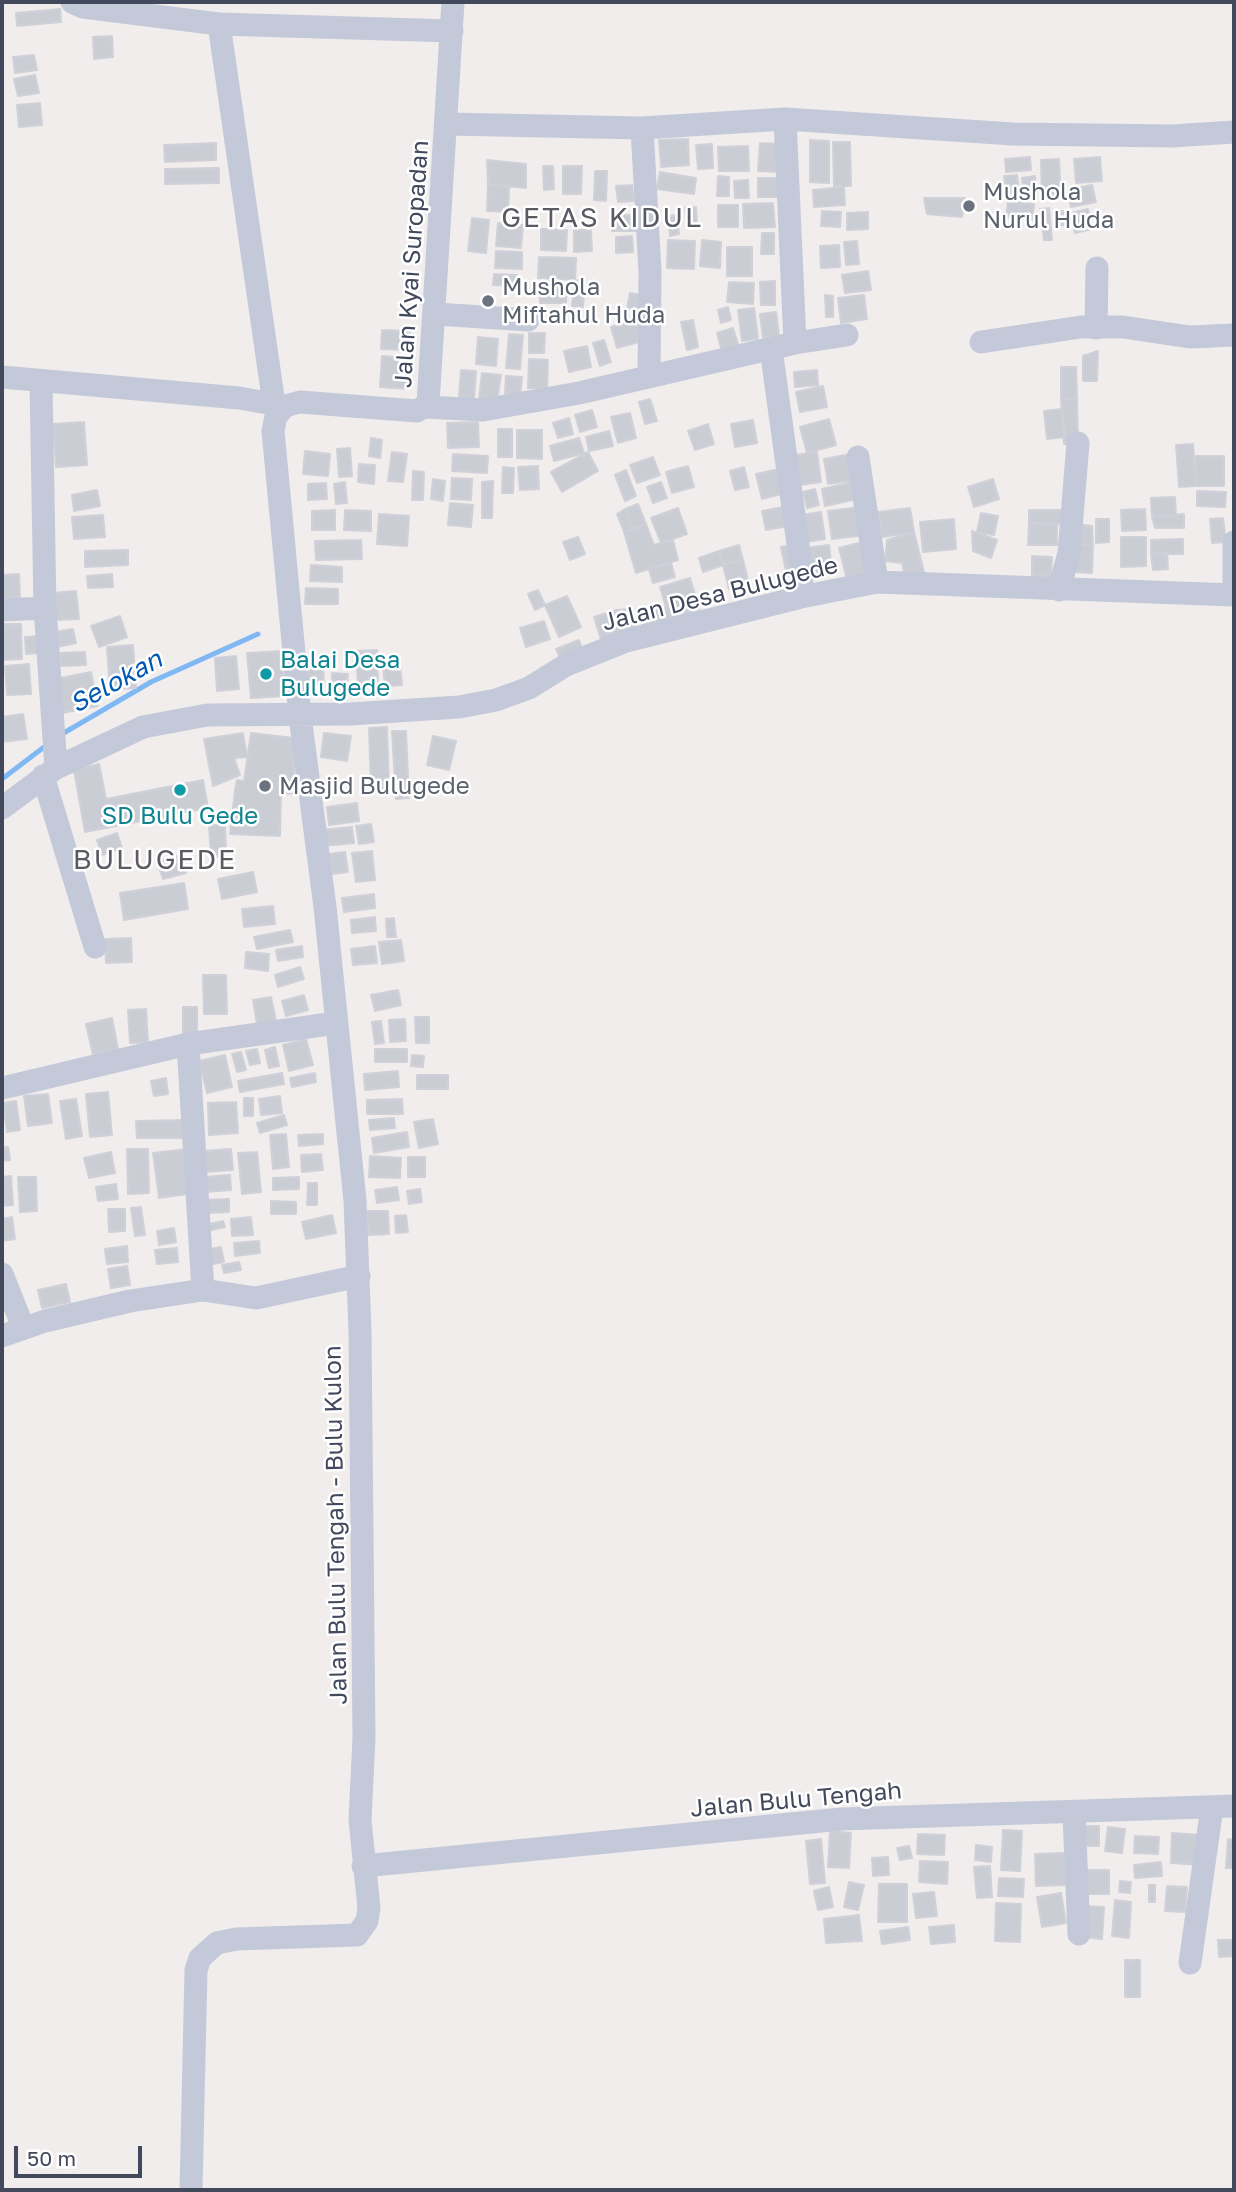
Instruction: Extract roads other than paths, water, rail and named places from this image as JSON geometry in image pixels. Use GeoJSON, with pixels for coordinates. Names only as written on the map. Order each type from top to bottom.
{"type":"FeatureCollection","features":[{"type":"Feature","properties":{"kind":"street"},"geometry":{"type":"LineString","coordinates":[[72,2],[83,6],[219,24],[452,31]]}},
{"type":"Feature","properties":{"kind":"street","name":"Jalan Kyai Suropadan"},"geometry":{"type":"LineString","coordinates":[[2,377],[239,398],[279,405],[320,401],[417,411],[426,407],[436,314],[453,2]]}},
{"type":"Feature","properties":{"kind":"street"},"geometry":{"type":"LineString","coordinates":[[219,24],[279,405],[273,431],[300,716]]}},
{"type":"Feature","properties":{"kind":"street"},"geometry":{"type":"LineString","coordinates":[[448,124],[642,128],[785,119],[1013,134],[1159,136],[1234,132]]}},
{"type":"Feature","properties":{"kind":"street"},"geometry":{"type":"LineString","coordinates":[[785,119],[795,343]]}},
{"type":"Feature","properties":{"kind":"street"},"geometry":{"type":"LineString","coordinates":[[642,128],[650,272],[649,376]]}},
{"type":"Feature","properties":{"kind":"street"},"geometry":{"type":"LineString","coordinates":[[1096,321],[1097,268]]}},
{"type":"Feature","properties":{"kind":"street"},"geometry":{"type":"LineString","coordinates":[[436,314],[528,320]]}},
{"type":"Feature","properties":{"kind":"street"},"geometry":{"type":"LineString","coordinates":[[981,342],[1096,321],[1190,337],[1234,335]]}},
{"type":"Feature","properties":{"kind":"street"},"geometry":{"type":"LineString","coordinates":[[426,407],[484,410],[579,393],[649,376],[772,363],[795,343],[847,335]]}},
{"type":"Feature","properties":{"kind":"street"},"geometry":{"type":"LineString","coordinates":[[772,363],[802,573],[802,597]]}},
{"type":"Feature","properties":{"kind":"street"},"geometry":{"type":"LineString","coordinates":[[41,382],[45,608],[53,737],[50,772],[95,947]]}},
{"type":"Feature","properties":{"kind":"street"},"geometry":{"type":"LineString","coordinates":[[1059,590],[1073,526],[1078,443]]}},
{"type":"Feature","properties":{"kind":"street"},"geometry":{"type":"LineString","coordinates":[[858,457],[877,582]]}},
{"type":"Feature","properties":{"kind":"street"},"geometry":{"type":"LineString","coordinates":[[1234,542],[1234,595]]}},
{"type":"Feature","properties":{"kind":"street","name":"Jalan Desa Bulugede"},"geometry":{"type":"LineString","coordinates":[[2,808],[50,772],[143,727],[207,715],[300,716],[459,707],[496,700],[529,688],[566,665],[604,649],[802,597],[877,582],[1234,595]]}},
{"type":"Feature","properties":{"kind":"street"},"geometry":{"type":"LineString","coordinates":[[2,610],[45,608]]}},
{"type":"Feature","properties":{"kind":"street","name":"Jalan Bulu Tengah - Bulu Kulon"},"geometry":{"type":"LineString","coordinates":[[191,2190],[196,1970],[200,1958],[216,1943],[236,1939],[357,1935],[363,1930],[369,1908],[363,1866],[359,1276],[355,1200],[325,906],[300,716]]}},
{"type":"Feature","properties":{"kind":"street"},"geometry":{"type":"LineString","coordinates":[[2,1088],[188,1044],[336,1023]]}},
{"type":"Feature","properties":{"kind":"street"},"geometry":{"type":"LineString","coordinates":[[188,1044],[204,1290]]}},
{"type":"Feature","properties":{"kind":"street"},"geometry":{"type":"LineString","coordinates":[[2,1274],[12,1331],[130,1301],[204,1290],[256,1298],[359,1276]]}},
{"type":"Feature","properties":{"kind":"street"},"geometry":{"type":"LineString","coordinates":[[1190,1963],[1223,1807]]}},
{"type":"Feature","properties":{"kind":"street","name":"Jalan Bulu Tengah"},"geometry":{"type":"LineString","coordinates":[[363,1866],[842,1819],[1074,1814],[1223,1807]]}},
{"type":"Feature","properties":{"kind":"street"},"geometry":{"type":"LineString","coordinates":[[1074,1814],[1079,1934]]}},
{"type":"Feature","properties":{"kind":"waterway","name":"Selokan"},"geometry":{"type":"LineString","coordinates":[[62,734],[151,682],[258,634]]}},
{"type":"Feature","properties":{"kind":"waterway","name":"Selokan"},"geometry":{"type":"LineString","coordinates":[[2,779],[48,744]]}},
{"type":"Feature","properties":{"kind":"place","name":"Mushola Nurul Huda"},"geometry":{"type":"Point","coordinates":[969,206]}},
{"type":"Feature","properties":{"kind":"place","name":"Mushola Miftahul Huda"},"geometry":{"type":"Point","coordinates":[488,301]}},
{"type":"Feature","properties":{"kind":"place","name":"Balai Desa Bulugede"},"geometry":{"type":"Point","coordinates":[266,674]}},
{"type":"Feature","properties":{"kind":"place","name":"Masjid Bulugede"},"geometry":{"type":"Point","coordinates":[265,786]}},
{"type":"Feature","properties":{"kind":"place","name":"SD Bulu Gede"},"geometry":{"type":"Point","coordinates":[180,790]}},
{"type":"Feature","properties":{"kind":"district","name":"GETAS KIDUL"},"geometry":{"type":"Point","coordinates":[602,218]}},
{"type":"Feature","properties":{"kind":"district","name":"BULUGEDE"},"geometry":{"type":"Point","coordinates":[155,860]}}]}
